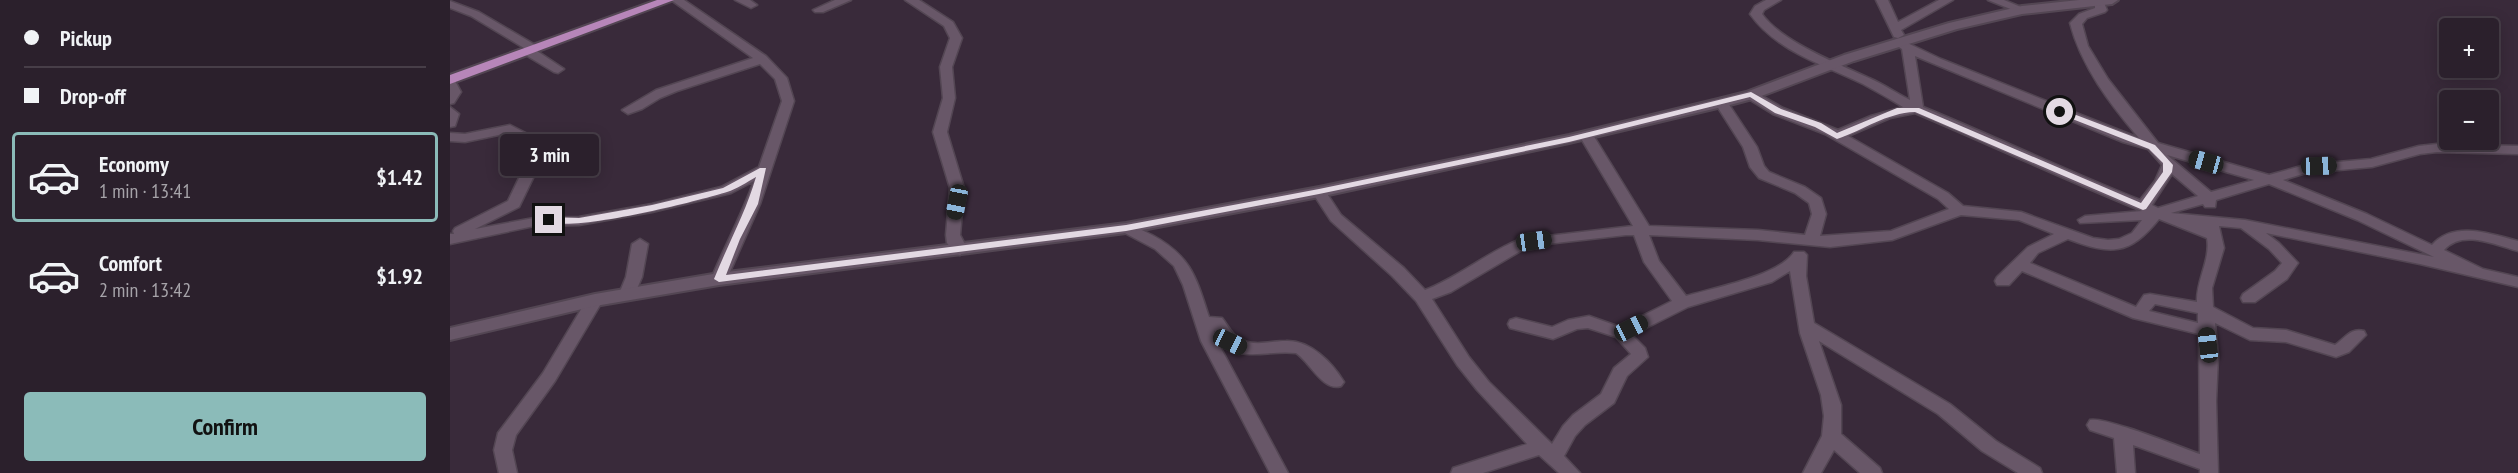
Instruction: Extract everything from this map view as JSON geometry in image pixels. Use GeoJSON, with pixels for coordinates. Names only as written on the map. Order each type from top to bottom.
{"type":"FeatureCollection","features":[{"type":"Feature","properties":{"kind":"highway"},"geometry":{"type":"LineString","coordinates":[[450,81],[668,0]]}},
{"type":"Feature","properties":{"kind":"street"},"geometry":{"type":"LineString","coordinates":[[677,0],[762,59],[781,78],[788,100],[753,204],[735,239],[719,279]]}},
{"type":"Feature","properties":{"kind":"street"},"geometry":{"type":"LineString","coordinates":[[819,10],[844,0]]}},
{"type":"Feature","properties":{"kind":"street"},"geometry":{"type":"LineString","coordinates":[[911,0],[949,24],[956,38],[946,67],[949,98],[940,132],[957,188],[952,235],[960,250]]}},
{"type":"Feature","properties":{"kind":"street"},"geometry":{"type":"LineString","coordinates":[[1775,0],[1759,8],[1756,14],[1765,27],[1829,66],[1866,81],[1916,109],[2155,213],[2212,227],[2245,224],[2518,282]]}},
{"type":"Feature","properties":{"kind":"street"},"geometry":{"type":"LineString","coordinates":[[1882,0],[1902,41],[1918,97],[1916,109]]}},
{"type":"Feature","properties":{"kind":"street"},"geometry":{"type":"LineString","coordinates":[[1902,41],[1947,0]]}},
{"type":"Feature","properties":{"kind":"street"},"geometry":{"type":"LineString","coordinates":[[1994,0],[2022,10]]}},
{"type":"Feature","properties":{"kind":"street"},"geometry":{"type":"LineString","coordinates":[[450,334],[627,294],[719,279],[1126,228],[1319,192],[1586,135],[1721,103],[1902,41],[1953,26],[2022,10],[2106,1]]}},
{"type":"Feature","properties":{"kind":"street"},"geometry":{"type":"LineString","coordinates":[[2096,424],[2208,468],[2210,448],[2207,409],[2209,357],[2204,288],[2216,248],[2208,198],[2169,165],[2152,147],[2109,90],[2082,46],[2076,23],[2081,17],[2101,10],[2106,1]]}},
{"type":"Feature","properties":{"kind":"street"},"geometry":{"type":"LineString","coordinates":[[450,4],[475,14],[558,69]]}},
{"type":"Feature","properties":{"kind":"street"},"geometry":{"type":"LineString","coordinates":[[1902,41],[2152,147],[2271,180],[2362,217],[2479,273]]}},
{"type":"Feature","properties":{"kind":"street"},"geometry":{"type":"LineString","coordinates":[[628,110],[640,107],[653,96],[670,89],[762,59]]}},
{"type":"Feature","properties":{"kind":"street"},"geometry":{"type":"LineString","coordinates":[[450,81],[455,92],[450,100]]}},
{"type":"Feature","properties":{"kind":"street"},"geometry":{"type":"LineString","coordinates":[[1751,94],[1778,111],[1818,125],[1943,196],[1959,210]]}},
{"type":"Feature","properties":{"kind":"street"},"geometry":{"type":"LineString","coordinates":[[1721,103],[1750,147],[1757,167],[1764,175],[1800,190],[1816,201],[1819,214],[1797,261],[1802,298],[1830,403],[1833,423],[1831,436],[1812,473]]}},
{"type":"Feature","properties":{"kind":"street"},"geometry":{"type":"LineString","coordinates":[[1837,136],[1881,116],[1900,110],[1916,109]]}},
{"type":"Feature","properties":{"kind":"street"},"geometry":{"type":"LineString","coordinates":[[450,111],[453,114],[450,123]]}},
{"type":"Feature","properties":{"kind":"street"},"geometry":{"type":"LineString","coordinates":[[450,137],[465,138],[510,129],[546,147],[526,178],[514,204],[450,238]]}},
{"type":"Feature","properties":{"kind":"street"},"geometry":{"type":"LineString","coordinates":[[1586,135],[1642,231],[1652,262],[1682,303]]}},
{"type":"Feature","properties":{"kind":"street"},"geometry":{"type":"LineString","coordinates":[[2085,220],[2155,213],[2319,166],[2372,163],[2419,150],[2518,150]]}},
{"type":"Feature","properties":{"kind":"street"},"geometry":{"type":"LineString","coordinates":[[1422,297],[1445,288],[1526,242],[1611,231],[1758,236],[1830,242],[1892,235],[1912,230],[1959,210],[2021,216],[2098,244],[2123,243],[2137,236],[2155,213],[2162,181],[2169,165]]}},
{"type":"Feature","properties":{"kind":"street"},"geometry":{"type":"LineString","coordinates":[[450,238],[534,222],[579,221],[652,208],[726,190],[763,170]]}},
{"type":"Feature","properties":{"kind":"street"},"geometry":{"type":"LineString","coordinates":[[1319,192],[1336,218],[1398,272],[1422,297],[1463,362],[1515,420],[1571,473]]}},
{"type":"Feature","properties":{"kind":"street"},"geometry":{"type":"LineString","coordinates":[[2245,224],[2274,246],[2290,263],[2282,275],[2249,298]]}},
{"type":"Feature","properties":{"kind":"street"},"geometry":{"type":"LineString","coordinates":[[1126,228],[1160,246],[1180,263],[1191,285],[1209,341],[1279,473]]}},
{"type":"Feature","properties":{"kind":"street"},"geometry":{"type":"LineString","coordinates":[[2003,280],[2033,250],[2068,232]]}},
{"type":"Feature","properties":{"kind":"street"},"geometry":{"type":"LineString","coordinates":[[2435,251],[2446,238],[2458,234],[2518,246]]}},
{"type":"Feature","properties":{"kind":"street"},"geometry":{"type":"LineString","coordinates":[[627,294],[634,277],[640,244]]}},
{"type":"Feature","properties":{"kind":"street"},"geometry":{"type":"LineString","coordinates":[[1623,334],[1682,303],[1766,278],[1797,261]]}},
{"type":"Feature","properties":{"kind":"street"},"geometry":{"type":"LineString","coordinates":[[2019,264],[2139,314],[2206,330]]}},
{"type":"Feature","properties":{"kind":"street"},"geometry":{"type":"LineString","coordinates":[[2139,314],[2145,304],[2154,299],[2205,309],[2250,334],[2286,336],[2327,349],[2340,350],[2358,335]]}},
{"type":"Feature","properties":{"kind":"street"},"geometry":{"type":"LineString","coordinates":[[508,473],[503,450],[507,433],[549,377],[595,300]]}},
{"type":"Feature","properties":{"kind":"street"},"geometry":{"type":"LineString","coordinates":[[1204,323],[1216,322],[1230,342],[1245,348],[1260,351],[1289,346],[1305,351],[1335,382]]}},
{"type":"Feature","properties":{"kind":"street"},"geometry":{"type":"LineString","coordinates":[[1460,473],[1549,452],[1574,426],[1608,398],[1620,372],[1639,357],[1639,352],[1623,334],[1588,322],[1574,324],[1553,333],[1516,324]]}},
{"type":"Feature","properties":{"kind":"street"},"geometry":{"type":"LineString","coordinates":[[1809,327],[1930,400],[1989,446],[2033,473]]}},
{"type":"Feature","properties":{"kind":"street"},"geometry":{"type":"LineString","coordinates":[[2122,433],[2126,473]]}},
{"type":"Feature","properties":{"kind":"street"},"geometry":{"type":"LineString","coordinates":[[1831,436],[1873,473]]}},
{"type":"Feature","properties":{"kind":"route"},"geometry":{"type":"LineString","coordinates":[[549,220],[566,222],[606,218],[652,208],[726,190],[763,170],[753,204],[735,239],[719,279],[1126,228],[1319,192],[1569,139],[1751,94],[1778,111],[1818,125],[1837,136],[1881,116],[1900,110],[1916,109],[2143,207],[2162,181],[2169,165],[2152,147],[2060,112]]}}]}
